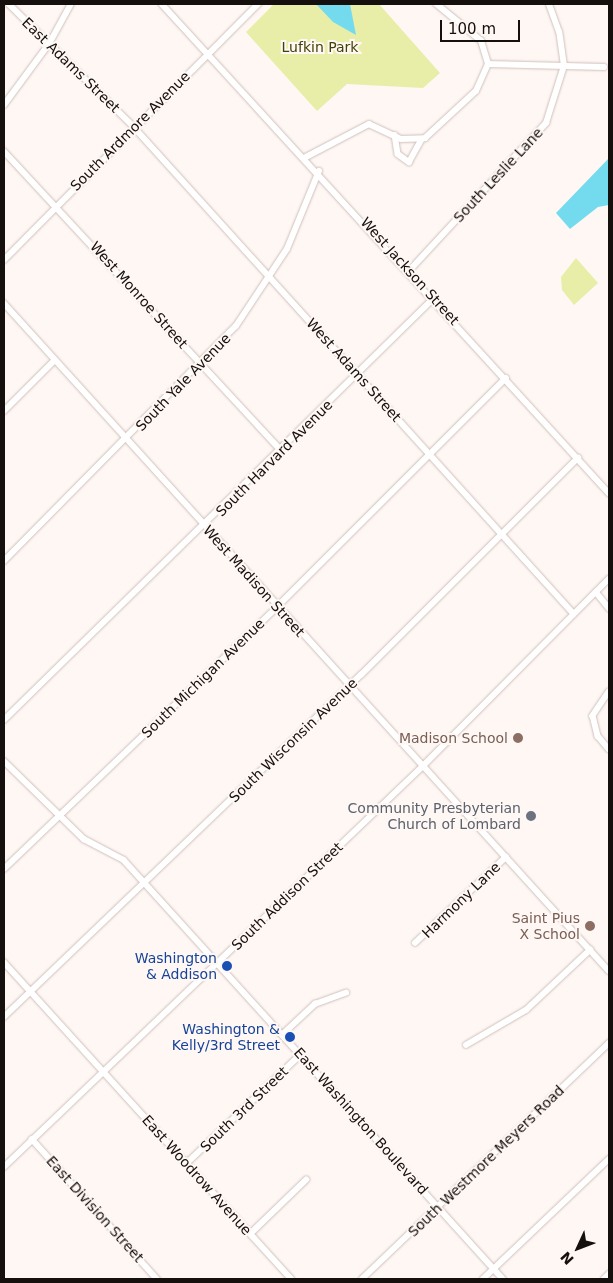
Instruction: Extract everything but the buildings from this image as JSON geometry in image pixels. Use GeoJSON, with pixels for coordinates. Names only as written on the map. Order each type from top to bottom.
{"type":"FeatureCollection","features":[{"type":"Feature","properties":{"kind":"street","name":"East Adams Street"},"geometry":{"type":"LineString","coordinates":[[8,4],[134,127]]}},
{"type":"Feature","properties":{"kind":"street"},"geometry":{"type":"LineString","coordinates":[[4,105],[49,44],[71,4]]}},
{"type":"Feature","properties":{"kind":"street","name":"West Jackson Street"},"geometry":{"type":"LineString","coordinates":[[162,4],[210,51],[609,492]]}},
{"type":"Feature","properties":{"kind":"street","name":"South Ardmore Avenue"},"geometry":{"type":"LineString","coordinates":[[4,260],[258,4]]}},
{"type":"Feature","properties":{"kind":"street"},"geometry":{"type":"LineString","coordinates":[[395,135],[398,154],[409,162],[422,139],[476,92],[488,64],[476,33],[436,4]]}},
{"type":"Feature","properties":{"kind":"street"},"geometry":{"type":"LineString","coordinates":[[549,4],[559,32],[564,66]]}},
{"type":"Feature","properties":{"kind":"street"},"geometry":{"type":"LineString","coordinates":[[488,64],[604,66]]}},
{"type":"Feature","properties":{"kind":"street","name":"South Leslie Lane"},"geometry":{"type":"LineString","coordinates":[[409,271],[537,136],[553,110],[564,66]]}},
{"type":"Feature","properties":{"kind":"street"},"geometry":{"type":"LineString","coordinates":[[306,157],[369,124],[395,135],[422,139]]}},
{"type":"Feature","properties":{"kind":"street","name":"West Adams Street"},"geometry":{"type":"LineString","coordinates":[[134,127],[574,614]]}},
{"type":"Feature","properties":{"kind":"street","name":"West Monroe Street"},"geometry":{"type":"LineString","coordinates":[[4,151],[58,205],[282,451]]}},
{"type":"Feature","properties":{"kind":"street","name":"South Yale Avenue"},"geometry":{"type":"LineString","coordinates":[[4,561],[127,440],[202,364],[236,326],[271,277],[319,171]]}},
{"type":"Feature","properties":{"kind":"street","name":"South Harvard Avenue"},"geometry":{"type":"LineString","coordinates":[[4,720],[206,527],[434,298]]}},
{"type":"Feature","properties":{"kind":"street","name":"West Madison Street"},"geometry":{"type":"LineString","coordinates":[[4,303],[609,971]]}},
{"type":"Feature","properties":{"kind":"street"},"geometry":{"type":"LineString","coordinates":[[4,410],[55,360]]}},
{"type":"Feature","properties":{"kind":"street","name":"South Michigan Avenue"},"geometry":{"type":"LineString","coordinates":[[4,868],[278,606],[506,378]]}},
{"type":"Feature","properties":{"kind":"street","name":"South Wisconsin Avenue"},"geometry":{"type":"LineString","coordinates":[[4,1017],[350,686],[578,458]]}},
{"type":"Feature","properties":{"kind":"street","name":"South Addison Street"},"geometry":{"type":"LineString","coordinates":[[4,1167],[423,766],[609,579]]}},
{"type":"Feature","properties":{"kind":"street"},"geometry":{"type":"LineString","coordinates":[[596,592],[609,608]]}},
{"type":"Feature","properties":{"kind":"street"},"geometry":{"type":"LineString","coordinates":[[609,692],[593,716],[598,736],[609,749]]}},
{"type":"Feature","properties":{"kind":"street","name":"East Washington Boulevard"},"geometry":{"type":"LineString","coordinates":[[4,761],[84,839],[119,855],[503,1279]]}},
{"type":"Feature","properties":{"kind":"street","name":"Harmony Lane"},"geometry":{"type":"LineString","coordinates":[[415,943],[506,857]]}},
{"type":"Feature","properties":{"kind":"street"},"geometry":{"type":"LineString","coordinates":[[466,1045],[526,1010],[590,950]]}},
{"type":"Feature","properties":{"kind":"street","name":"East Woodrow Avenue"},"geometry":{"type":"LineString","coordinates":[[4,962],[291,1279]]}},
{"type":"Feature","properties":{"kind":"street"},"geometry":{"type":"LineString","coordinates":[[283,1034],[315,1004],[346,993]]}},
{"type":"Feature","properties":{"kind":"street","name":"South Westmore Meyers Road"},"geometry":{"type":"LineString","coordinates":[[362,1279],[609,1043]]}},
{"type":"Feature","properties":{"kind":"street","name":"South 3rd Street"},"geometry":{"type":"LineString","coordinates":[[186,1164],[301,1054]]}},
{"type":"Feature","properties":{"kind":"street","name":"East Division Street"},"geometry":{"type":"LineString","coordinates":[[32,1139],[157,1279]]}},
{"type":"Feature","properties":{"kind":"street"},"geometry":{"type":"LineString","coordinates":[[483,1279],[609,1159]]}},
{"type":"Feature","properties":{"kind":"street"},"geometry":{"type":"LineString","coordinates":[[250,1234],[306,1180]]}},
{"type":"Feature","properties":{"kind":"street"},"geometry":{"type":"LineString","coordinates":[[604,1279],[609,1274]]}},
{"type":"Feature","properties":{"kind":"green space","name":"Lufkin Park"},"geometry":{"type":"Polygon","coordinates":[[[274,4],[379,4],[440,73],[423,88],[347,84],[317,111],[246,32],[274,4]]]}},
{"type":"Feature","properties":{"kind":"green space"},"geometry":{"type":"Polygon","coordinates":[[[576,258],[598,283],[574,305],[562,290],[561,277],[576,258]]]}},
{"type":"Feature","properties":{"kind":"water"},"geometry":{"type":"Polygon","coordinates":[[[316,4],[350,4],[356,35],[333,22],[316,4]]]}},
{"type":"Feature","properties":{"kind":"water"},"geometry":{"type":"Polygon","coordinates":[[[609,158],[609,205],[598,207],[570,229],[556,213],[609,158]]]}},
{"type":"Feature","properties":{"kind":"place","name":"Madison School"},"geometry":{"type":"Point","coordinates":[518,738]}},
{"type":"Feature","properties":{"kind":"place","name":"Community Presbyterian Church of Lombard"},"geometry":{"type":"Point","coordinates":[531,816]}},
{"type":"Feature","properties":{"kind":"place","name":"Saint Pius X School"},"geometry":{"type":"Point","coordinates":[590,926]}},
{"type":"Feature","properties":{"kind":"place","name":"Washington & Addison"},"geometry":{"type":"Point","coordinates":[227,966]}},
{"type":"Feature","properties":{"kind":"place","name":"Washington & Kelly/3rd Street"},"geometry":{"type":"Point","coordinates":[290,1037]}}]}
